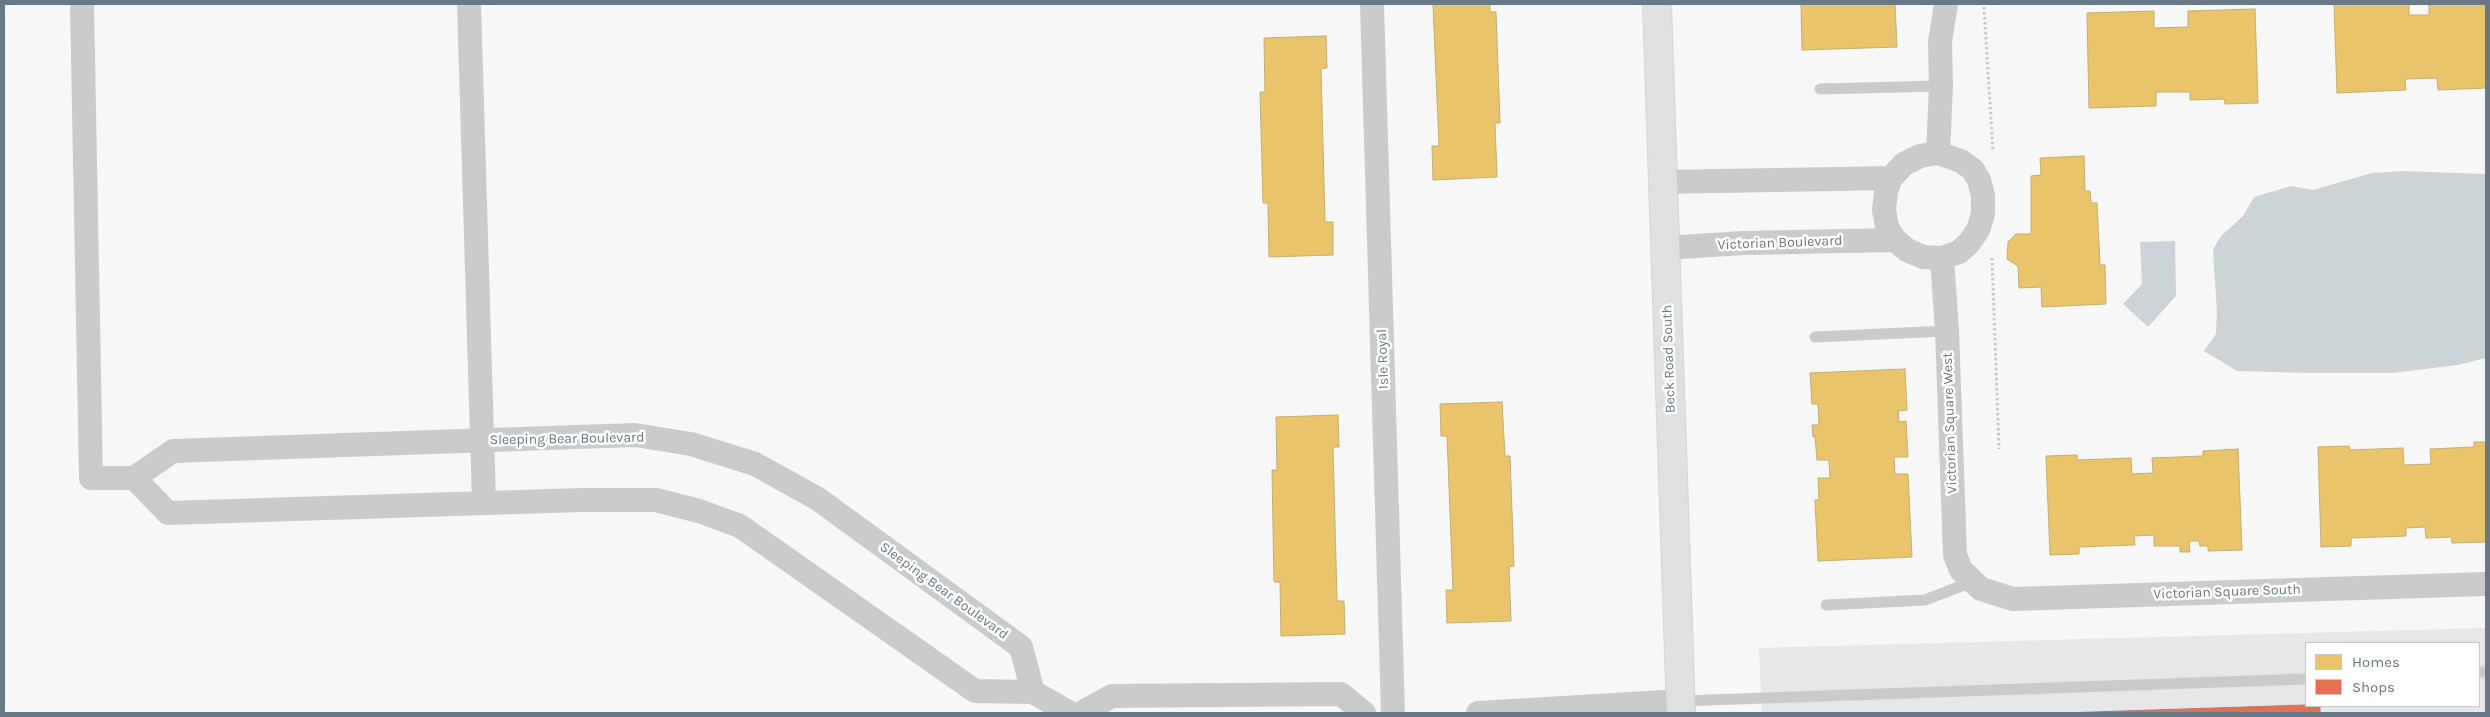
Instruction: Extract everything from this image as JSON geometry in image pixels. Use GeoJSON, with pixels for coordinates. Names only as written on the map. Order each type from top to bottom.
{"type":"FeatureCollection","features":[{"type":"Feature","properties":{"kind":"main road","name":"Beck Road South"},"geometry":{"type":"LineString","coordinates":[[1656,4],[1681,707]]}},
{"type":"Feature","properties":{"kind":"street"},"geometry":{"type":"LineString","coordinates":[[82,4],[91,478],[134,478],[168,513],[484,503],[656,500],[699,510],[740,526],[975,691],[1033,692],[1070,713]]}},
{"type":"Feature","properties":{"kind":"street"},"geometry":{"type":"LineString","coordinates":[[469,4],[484,503]]}},
{"type":"Feature","properties":{"kind":"street","name":"Isle Royal"},"geometry":{"type":"LineString","coordinates":[[1372,4],[1393,713]]}},
{"type":"Feature","properties":{"kind":"street"},"geometry":{"type":"LineString","coordinates":[[1938,153],[1941,86],[1940,42],[1946,4]]}},
{"type":"Feature","properties":{"kind":"street"},"geometry":{"type":"LineString","coordinates":[[1938,153],[1961,160],[1972,170],[1979,180],[1983,196],[1983,214],[1978,230],[1969,243],[1959,252],[1942,258],[1923,258],[1907,250],[1895,240],[1887,227],[1884,210],[1886,191],[1891,178],[1904,164],[1920,156],[1938,153]]}},
{"type":"Feature","properties":{"kind":"street"},"geometry":{"type":"LineString","coordinates":[[1663,182],[1891,178]]}},
{"type":"Feature","properties":{"kind":"street","name":"Victorian Boulevard"},"geometry":{"type":"LineString","coordinates":[[1665,248],[1744,243],[1895,240]]}},
{"type":"Feature","properties":{"kind":"street","name":"Victorian Square West"},"geometry":{"type":"LineString","coordinates":[[1942,258],[1947,331],[1955,555],[1960,570],[1972,582]]}},
{"type":"Feature","properties":{"kind":"street","name":"Sleeping Bear Boulevard"},"geometry":{"type":"LineString","coordinates":[[134,478],[173,451],[635,435],[691,444],[755,464],[818,499],[1021,647],[1033,692]]}},
{"type":"Feature","properties":{"kind":"street","name":"Victorian Square South"},"geometry":{"type":"LineString","coordinates":[[1972,582],[1981,589],[2013,599],[2486,584]]}},
{"type":"Feature","properties":{"kind":"street"},"geometry":{"type":"LineString","coordinates":[[1080,713],[1112,696],[1341,694],[1364,713]]}},
{"type":"Feature","properties":{"kind":"street"},"geometry":{"type":"LineString","coordinates":[[1478,713],[1681,707]]}},
{"type":"Feature","properties":{"kind":"lane"},"geometry":{"type":"LineString","coordinates":[[1820,89],[1941,86]]}},
{"type":"Feature","properties":{"kind":"lane"},"geometry":{"type":"LineString","coordinates":[[1815,337],[1947,331]]}},
{"type":"Feature","properties":{"kind":"lane"},"geometry":{"type":"LineString","coordinates":[[1826,604],[1924,600],[1972,582]]}},
{"type":"Feature","properties":{"kind":"lane"},"geometry":{"type":"LineString","coordinates":[[1681,707],[2305,679]]}},
{"type":"Feature","properties":{"kind":"shaded area"},"geometry":{"type":"Polygon","coordinates":[[[2403,171],[2486,174],[2486,358],[2458,365],[2392,373],[2308,373],[2237,371],[2204,351],[2216,334],[2217,312],[2213,250],[2220,237],[2243,216],[2254,197],[2291,186],[2313,190],[2372,173],[2403,171]]]}},
{"type":"Feature","properties":{"kind":"shaded area"},"geometry":{"type":"Polygon","coordinates":[[[2175,241],[2176,296],[2148,327],[2123,304],[2142,284],[2140,242],[2175,241]]]}},
{"type":"Feature","properties":{"kind":"shaded area"},"geometry":{"type":"Polygon","coordinates":[[[2486,628],[2486,713],[1762,713],[1759,648],[2486,628]]]}},
{"type":"Feature","properties":{"kind":"building: Homes"},"geometry":{"type":"Polygon","coordinates":[[[1433,4],[1490,4],[1490,12],[1496,12],[1500,123],[1495,123],[1497,177],[1433,180],[1432,146],[1439,146],[1433,4]]]}},
{"type":"Feature","properties":{"kind":"building: Homes"},"geometry":{"type":"Polygon","coordinates":[[[1801,4],[1895,4],[1897,47],[1802,50],[1801,4]]]}},
{"type":"Feature","properties":{"kind":"building: Homes"},"geometry":{"type":"Polygon","coordinates":[[[2334,4],[2409,4],[2409,15],[2429,15],[2429,4],[2486,4],[2486,88],[2438,90],[2437,78],[2405,79],[2406,90],[2337,93],[2334,4]]]}},
{"type":"Feature","properties":{"kind":"building: Homes"},"geometry":{"type":"Polygon","coordinates":[[[2255,9],[2258,103],[2225,104],[2224,99],[2190,100],[2190,92],[2156,92],[2156,106],[2089,108],[2087,13],[2154,11],[2154,28],[2188,27],[2188,11],[2255,9]]]}},
{"type":"Feature","properties":{"kind":"building: Homes"},"geometry":{"type":"Polygon","coordinates":[[[1326,36],[1327,68],[1321,69],[1325,222],[1333,222],[1333,255],[1269,257],[1268,203],[1263,203],[1260,92],[1265,92],[1264,38],[1326,36]]]}},
{"type":"Feature","properties":{"kind":"building: Homes"},"geometry":{"type":"Polygon","coordinates":[[[2084,156],[2085,191],[2090,191],[2091,203],[2097,203],[2100,265],[2105,265],[2106,304],[2042,307],[2041,287],[2019,288],[2018,266],[2007,259],[2008,242],[2016,234],[2031,234],[2031,176],[2041,175],[2040,158],[2084,156]]]}},
{"type":"Feature","properties":{"kind":"building: Homes"},"geometry":{"type":"Polygon","coordinates":[[[1905,369],[1907,410],[1898,411],[1899,422],[1906,421],[1908,457],[1894,457],[1895,474],[1908,474],[1912,557],[1818,561],[1815,500],[1819,500],[1818,478],[1830,478],[1829,460],[1817,460],[1812,425],[1819,425],[1818,404],[1812,404],[1810,373],[1905,369]]]}},
{"type":"Feature","properties":{"kind":"building: Homes"},"geometry":{"type":"Polygon","coordinates":[[[1502,402],[1505,456],[1510,456],[1514,566],[1509,567],[1511,621],[1447,623],[1446,590],[1453,590],[1447,436],[1441,436],[1440,404],[1502,402]]]}},
{"type":"Feature","properties":{"kind":"building: Homes"},"geometry":{"type":"Polygon","coordinates":[[[1338,415],[1339,447],[1333,447],[1337,601],[1344,601],[1345,634],[1281,636],[1280,582],[1274,582],[1272,470],[1277,470],[1276,417],[1338,415]]]}},
{"type":"Feature","properties":{"kind":"building: Homes"},"geometry":{"type":"Polygon","coordinates":[[[2474,442],[2486,442],[2486,542],[2452,543],[2451,537],[2426,538],[2425,527],[2406,528],[2406,536],[2351,538],[2351,546],[2321,547],[2318,447],[2349,446],[2350,450],[2403,448],[2404,465],[2431,464],[2430,449],[2474,447],[2474,442]]]}},
{"type":"Feature","properties":{"kind":"building: Homes"},"geometry":{"type":"Polygon","coordinates":[[[2238,449],[2242,550],[2208,551],[2208,546],[2200,546],[2199,541],[2189,541],[2190,552],[2180,552],[2180,546],[2154,546],[2154,535],[2134,536],[2135,545],[2079,547],[2079,554],[2050,555],[2046,456],[2077,455],[2077,460],[2131,458],[2132,474],[2153,473],[2152,458],[2203,456],[2203,451],[2238,449]]]}},
{"type":"Feature","properties":{"kind":"building: Shops"},"geometry":{"type":"Polygon","coordinates":[[[2305,705],[2305,707],[2320,707],[2320,713],[2062,713],[2305,705]]]}}]}
